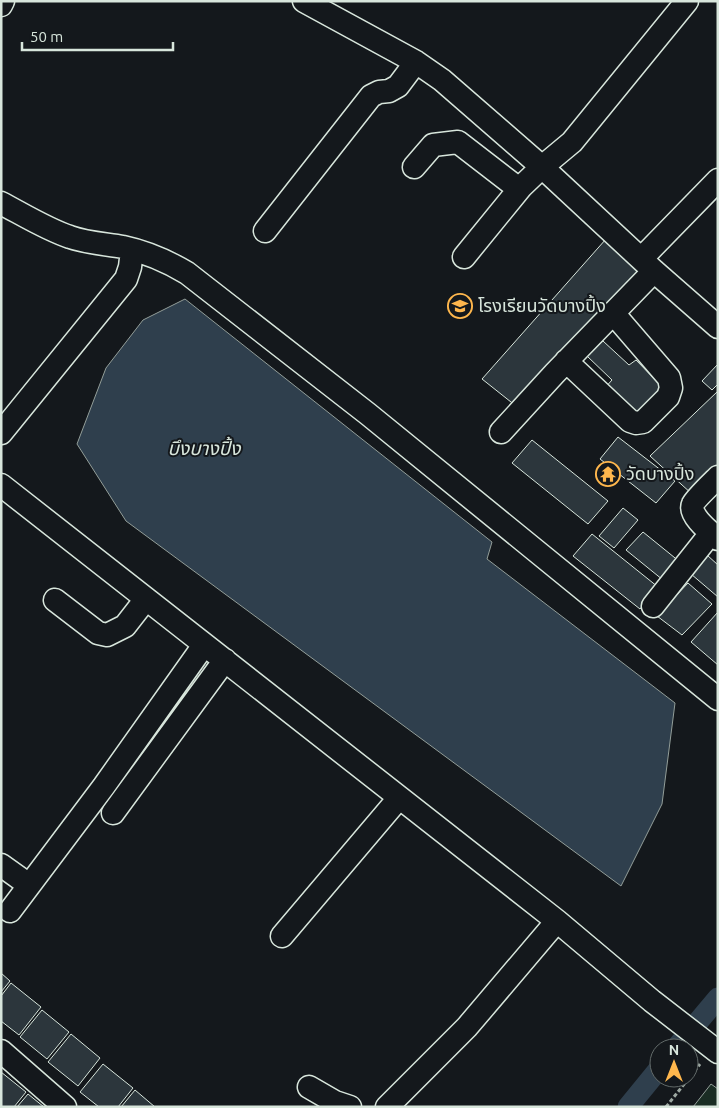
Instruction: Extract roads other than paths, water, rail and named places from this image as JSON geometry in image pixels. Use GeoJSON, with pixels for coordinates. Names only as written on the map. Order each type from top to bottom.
{"type":"FeatureCollection","features":[{"type":"Feature","properties":{"kind":"street"},"geometry":{"type":"LineString","coordinates":[[1,6],[3,1]]}},
{"type":"Feature","properties":{"kind":"street"},"geometry":{"type":"LineString","coordinates":[[304,1],[416,62],[442,80],[718,327]]}},
{"type":"Feature","properties":{"kind":"street"},"geometry":{"type":"LineString","coordinates":[[464,257],[521,187],[572,142],[687,1]]}},
{"type":"Feature","properties":{"kind":"street"},"geometry":{"type":"LineString","coordinates":[[265,231],[371,96],[379,92],[389,91],[398,86],[416,62]]}},
{"type":"Feature","properties":{"kind":"street"},"geometry":{"type":"LineString","coordinates":[[414,167],[433,145],[458,142],[515,186],[521,187]]}},
{"type":"Feature","properties":{"kind":"street"},"geometry":{"type":"LineString","coordinates":[[501,432],[613,313],[648,264],[718,180]]}},
{"type":"Feature","properties":{"kind":"street"},"geometry":{"type":"LineString","coordinates":[[1,203],[70,237],[132,250],[168,261],[188,272],[368,414],[718,700]]}},
{"type":"Feature","properties":{"kind":"street"},"geometry":{"type":"LineString","coordinates":[[1,433],[126,278],[130,267],[132,250]]}},
{"type":"Feature","properties":{"kind":"street"},"geometry":{"type":"LineString","coordinates":[[566,361],[630,421],[636,424],[643,422],[668,397],[671,388],[669,378],[613,313]]}},
{"type":"Feature","properties":{"kind":"street"},"geometry":{"type":"LineString","coordinates":[[653,606],[714,536],[695,517],[692,510],[693,503],[718,477]]}},
{"type":"Feature","properties":{"kind":"street"},"geometry":{"type":"LineString","coordinates":[[1,486],[557,921],[652,1001],[718,1052]]}},
{"type":"Feature","properties":{"kind":"street"},"geometry":{"type":"LineString","coordinates":[[55,600],[98,633],[107,635],[125,626],[146,599]]}},
{"type":"Feature","properties":{"kind":"street"},"geometry":{"type":"LineString","coordinates":[[10,911],[104,786],[204,645]]}},
{"type":"Feature","properties":{"kind":"street"},"geometry":{"type":"LineString","coordinates":[[114,813],[225,660]]}},
{"type":"Feature","properties":{"kind":"street"},"geometry":{"type":"LineString","coordinates":[[282,936],[399,798]]}},
{"type":"Feature","properties":{"kind":"street"},"geometry":{"type":"LineString","coordinates":[[1,865],[29,885]]}},
{"type":"Feature","properties":{"kind":"street"},"geometry":{"type":"LineString","coordinates":[[387,1107],[467,1027],[557,921]]}},
{"type":"Feature","properties":{"kind":"street"},"geometry":{"type":"LineString","coordinates":[[1,1051],[65,1107]]}},
{"type":"Feature","properties":{"kind":"street"},"geometry":{"type":"LineString","coordinates":[[309,1087],[335,1102],[350,1107]]}},
{"type":"Feature","properties":{"kind":"water","name":"บึงบางปิ้ง"},"geometry":{"type":"Polygon","coordinates":[[[185,299],[492,542],[487,559],[675,703],[662,804],[621,886],[126,521],[77,444],[106,368],[143,320],[185,299]]]}},
{"type":"Feature","properties":{"kind":"waterway"},"geometry":{"type":"LineString","coordinates":[[684,1038],[718,998]]}},
{"type":"Feature","properties":{"kind":"waterway"},"geometry":{"type":"LineString","coordinates":[[628,1107],[649,1081]]}},
{"type":"Feature","properties":{"kind":"place","name":"โรงเรียนวัดบางปิ้ง"},"geometry":{"type":"Point","coordinates":[460,306]}},
{"type":"Feature","properties":{"kind":"place","name":"วัดบางปิ้ง"},"geometry":{"type":"Point","coordinates":[608,474]}}]}
